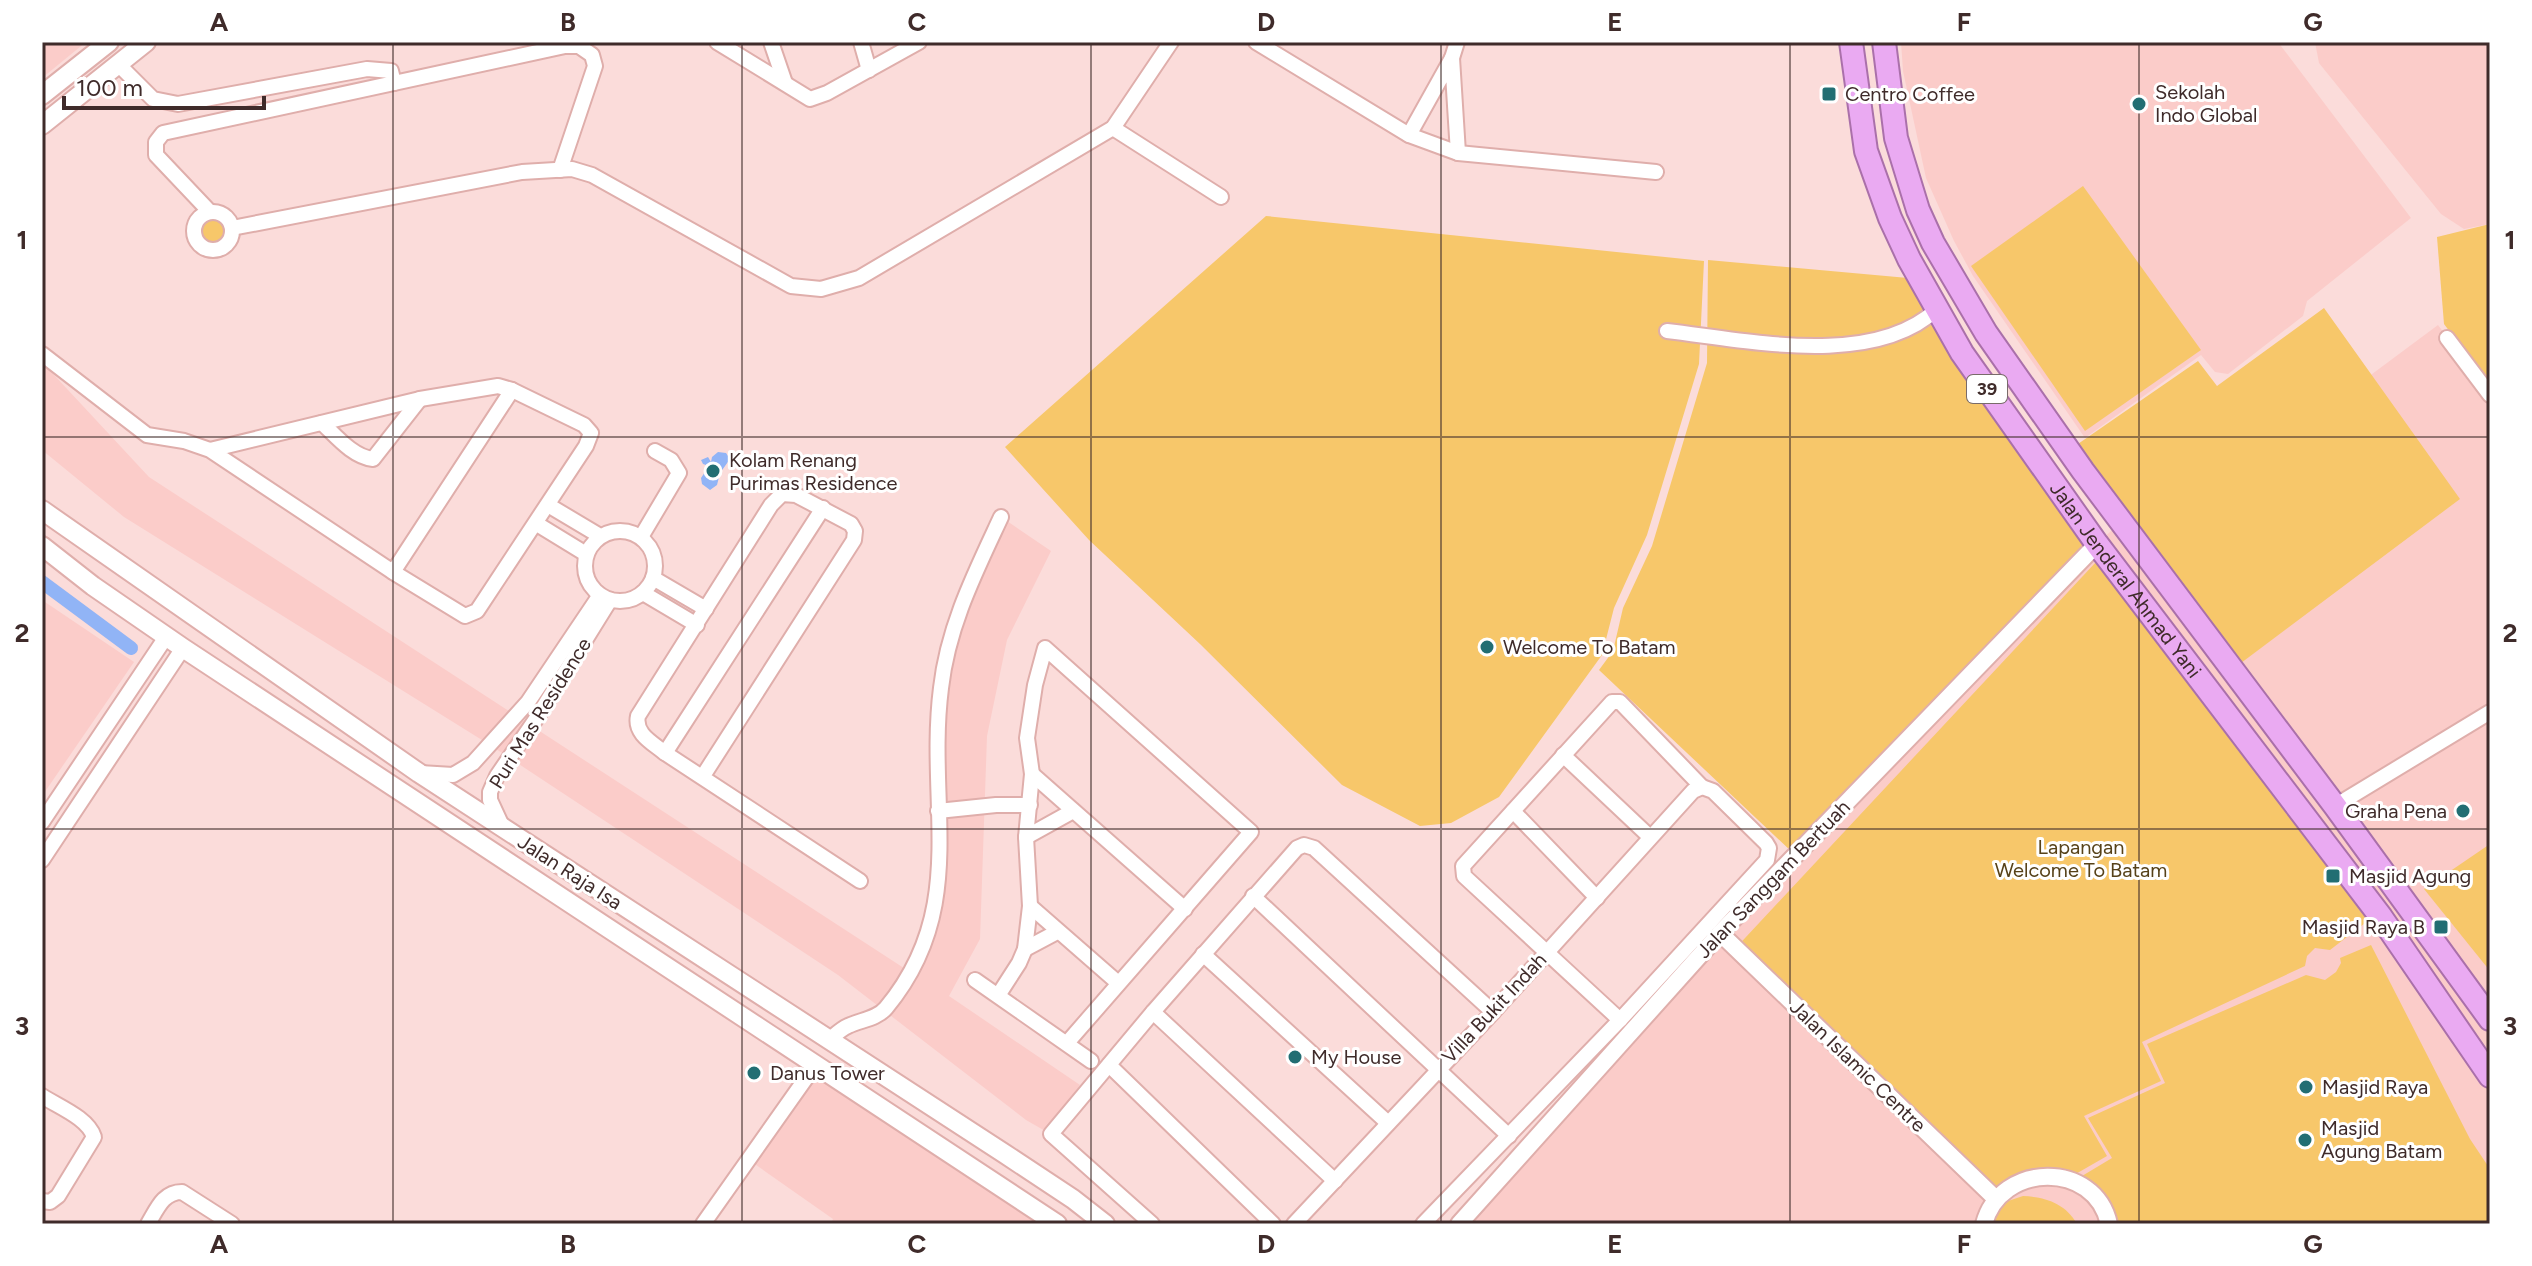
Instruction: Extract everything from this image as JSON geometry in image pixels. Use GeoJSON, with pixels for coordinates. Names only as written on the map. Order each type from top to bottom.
{"type":"FeatureCollection","features":[{"type":"Feature","properties":{"kind":"highway","name":"Jalan Jenderal Ahmad Yani"},"geometry":{"type":"LineString","coordinates":[[1851,42],[1866,151],[1890,218],[1962,353],[2097,544],[2381,917],[2490,1076]]}},
{"type":"Feature","properties":{"kind":"highway","name":"Jalan Jenderal Ahmad Yani"},"geometry":{"type":"LineString","coordinates":[[1884,42],[1896,138],[1918,210],[1933,243],[1994,346],[2083,471],[2335,806],[2490,1019]]}},
{"type":"Feature","properties":{"kind":"highway"},"geometry":{"type":"LineString","coordinates":[[2212,692],[2236,674]]}},
{"type":"Feature","properties":{"kind":"main road"},"geometry":{"type":"LineString","coordinates":[[42,95],[109,42]]}},
{"type":"Feature","properties":{"kind":"main road"},"geometry":{"type":"LineString","coordinates":[[42,125],[146,42]]}},
{"type":"Feature","properties":{"kind":"main road"},"geometry":{"type":"LineString","coordinates":[[69,74],[83,93]]}},
{"type":"Feature","properties":{"kind":"main road","name":"Jalan Raja Isa"},"geometry":{"type":"LineString","coordinates":[[42,510],[419,773],[1073,1199],[1105,1224]]}},
{"type":"Feature","properties":{"kind":"main road","name":"Jalan Raja Isa"},"geometry":{"type":"LineString","coordinates":[[42,546],[166,637],[1056,1223]]}},
{"type":"Feature","properties":{"kind":"main road"},"geometry":{"type":"LineString","coordinates":[[578,909],[593,887]]}},
{"type":"Feature","properties":{"kind":"main road"},"geometry":{"type":"LineString","coordinates":[[1056,1223],[1073,1199]]}},
{"type":"Feature","properties":{"kind":"street"},"geometry":{"type":"LineString","coordinates":[[717,42],[806,97],[818,98],[919,42]]}},
{"type":"Feature","properties":{"kind":"street"},"geometry":{"type":"LineString","coordinates":[[771,42],[785,83]]}},
{"type":"Feature","properties":{"kind":"street"},"geometry":{"type":"LineString","coordinates":[[861,42],[869,70]]}},
{"type":"Feature","properties":{"kind":"street"},"geometry":{"type":"LineString","coordinates":[[232,228],[522,172],[572,169],[592,175],[791,286],[821,289],[859,278],[1113,128],[1171,42]]}},
{"type":"Feature","properties":{"kind":"street"},"geometry":{"type":"LineString","coordinates":[[1256,42],[1409,135],[1458,153],[1656,172]]}},
{"type":"Feature","properties":{"kind":"street"},"geometry":{"type":"LineString","coordinates":[[1409,135],[1452,58],[1457,42]]}},
{"type":"Feature","properties":{"kind":"street"},"geometry":{"type":"LineString","coordinates":[[210,212],[199,218],[194,229],[202,247],[215,251],[231,240],[232,228],[227,217],[210,212],[156,155],[156,142],[163,133],[565,46],[585,49],[592,55],[595,66],[560,170]]}},
{"type":"Feature","properties":{"kind":"street"},"geometry":{"type":"LineString","coordinates":[[1452,58],[1458,153]]}},
{"type":"Feature","properties":{"kind":"street"},"geometry":{"type":"LineString","coordinates":[[119,65],[153,99],[178,104],[367,69],[384,68],[391,71],[394,83]]}},
{"type":"Feature","properties":{"kind":"street"},"geometry":{"type":"LineString","coordinates":[[1113,128],[1221,197]]}},
{"type":"Feature","properties":{"kind":"street"},"geometry":{"type":"LineString","coordinates":[[1667,331],[1796,345],[1858,344],[1922,323],[1937,309]]}},
{"type":"Feature","properties":{"kind":"street"},"geometry":{"type":"LineString","coordinates":[[2447,338],[2490,395]]}},
{"type":"Feature","properties":{"kind":"street"},"geometry":{"type":"LineString","coordinates":[[42,354],[147,435],[184,441],[210,450],[393,572],[457,612],[470,615],[477,611],[537,524],[591,433],[584,425],[498,386],[420,399],[210,450]]}},
{"type":"Feature","properties":{"kind":"street"},"geometry":{"type":"LineString","coordinates":[[393,572],[512,390]]}},
{"type":"Feature","properties":{"kind":"street"},"geometry":{"type":"LineString","coordinates":[[322,423],[353,451],[373,459],[420,399]]}},
{"type":"Feature","properties":{"kind":"street"},"geometry":{"type":"LineString","coordinates":[[641,537],[679,473],[671,460],[655,451]]}},
{"type":"Feature","properties":{"kind":"street"},"geometry":{"type":"LineString","coordinates":[[703,776],[854,540],[855,531],[851,524],[796,495],[782,494],[771,505],[636,722],[639,732],[665,753],[860,881]]}},
{"type":"Feature","properties":{"kind":"street"},"geometry":{"type":"LineString","coordinates":[[548,505],[600,536]]}},
{"type":"Feature","properties":{"kind":"street"},"geometry":{"type":"LineString","coordinates":[[665,753],[823,508]]}},
{"type":"Feature","properties":{"kind":"street"},"geometry":{"type":"LineString","coordinates":[[829,1040],[849,1025],[884,1011],[911,972],[933,921],[939,892],[941,832],[936,734],[946,648],[958,612],[1001,517]]}},
{"type":"Feature","properties":{"kind":"street"},"geometry":{"type":"LineString","coordinates":[[537,524],[586,554]]}},
{"type":"Feature","properties":{"kind":"street"},"geometry":{"type":"LineString","coordinates":[[613,531],[628,531],[641,537],[654,555],[653,578],[643,593],[627,600],[605,597],[593,589],[585,572],[586,554],[600,536],[613,531]]}},
{"type":"Feature","properties":{"kind":"street","name":"Jalan Sanggam Bertuah"},"geometry":{"type":"LineString","coordinates":[[1459,1224],[1720,933],[2097,544]]}},
{"type":"Feature","properties":{"kind":"street"},"geometry":{"type":"LineString","coordinates":[[653,578],[706,609]]}},
{"type":"Feature","properties":{"kind":"street"},"geometry":{"type":"LineString","coordinates":[[643,593],[697,625]]}},
{"type":"Feature","properties":{"kind":"street","name":"Puri Mas Residence"},"geometry":{"type":"LineString","coordinates":[[419,773],[453,775],[473,763],[528,702],[605,597]]}},
{"type":"Feature","properties":{"kind":"street","name":"Puri Mas Residence"},"geometry":{"type":"LineString","coordinates":[[503,828],[490,800],[493,785],[605,597]]}},
{"type":"Feature","properties":{"kind":"street"},"geometry":{"type":"LineString","coordinates":[[42,822],[166,637]]}},
{"type":"Feature","properties":{"kind":"street"},"geometry":{"type":"LineString","coordinates":[[42,860],[183,648]]}},
{"type":"Feature","properties":{"kind":"street"},"geometry":{"type":"LineString","coordinates":[[999,994],[1025,949],[1030,906],[1026,837],[1032,774],[1027,738],[1035,685],[1045,648],[1251,832],[1117,982],[1067,1043]]}},
{"type":"Feature","properties":{"kind":"street"},"geometry":{"type":"LineString","coordinates":[[1423,1224],[1620,1020],[1769,856],[1766,843],[1713,791],[1698,789],[1620,702],[1612,702],[1463,866],[1463,871],[1464,876],[1620,1020]]}},
{"type":"Feature","properties":{"kind":"street"},"geometry":{"type":"LineString","coordinates":[[2335,806],[2490,712]]}},
{"type":"Feature","properties":{"kind":"street"},"geometry":{"type":"LineString","coordinates":[[1563,755],[1650,837]]}},
{"type":"Feature","properties":{"kind":"street"},"geometry":{"type":"LineString","coordinates":[[78,767],[95,778]]}},
{"type":"Feature","properties":{"kind":"street"},"geometry":{"type":"LineString","coordinates":[[1032,774],[1185,909]]}},
{"type":"Feature","properties":{"kind":"street","name":"Villa Bukit Indah"},"geometry":{"type":"LineString","coordinates":[[1298,1223],[1650,837],[1698,789]]}},
{"type":"Feature","properties":{"kind":"street"},"geometry":{"type":"LineString","coordinates":[[938,811],[1030,805]]}},
{"type":"Feature","properties":{"kind":"street"},"geometry":{"type":"LineString","coordinates":[[1026,837],[1073,811]]}},
{"type":"Feature","properties":{"kind":"street"},"geometry":{"type":"LineString","coordinates":[[1513,811],[1597,898]]}},
{"type":"Feature","properties":{"kind":"street"},"geometry":{"type":"LineString","coordinates":[[1152,1224],[1051,1134],[1297,848],[1304,845],[1314,848],[1493,1012]]}},
{"type":"Feature","properties":{"kind":"street"},"geometry":{"type":"LineString","coordinates":[[1253,896],[1509,1136]]}},
{"type":"Feature","properties":{"kind":"street"},"geometry":{"type":"LineString","coordinates":[[1030,906],[1117,982]]}},
{"type":"Feature","properties":{"kind":"street"},"geometry":{"type":"LineString","coordinates":[[1025,949],[1057,932]]}},
{"type":"Feature","properties":{"kind":"street","name":"Jalan Islamic Centre"},"geometry":{"type":"LineString","coordinates":[[1720,933],[1996,1199]]}},
{"type":"Feature","properties":{"kind":"street"},"geometry":{"type":"LineString","coordinates":[[1203,954],[1388,1123]]}},
{"type":"Feature","properties":{"kind":"street"},"geometry":{"type":"LineString","coordinates":[[975,980],[1091,1061]]}},
{"type":"Feature","properties":{"kind":"street"},"geometry":{"type":"LineString","coordinates":[[1153,1012],[1335,1181]]}},
{"type":"Feature","properties":{"kind":"street"},"geometry":{"type":"LineString","coordinates":[[703,1224],[816,1064]]}},
{"type":"Feature","properties":{"kind":"street"},"geometry":{"type":"LineString","coordinates":[[1109,1065],[1273,1224]]}},
{"type":"Feature","properties":{"kind":"street"},"geometry":{"type":"LineString","coordinates":[[42,1096],[84,1123],[94,1137],[58,1196],[50,1202],[42,1201]]}},
{"type":"Feature","properties":{"kind":"street"},"geometry":{"type":"LineString","coordinates":[[1984,1224],[1996,1199],[2011,1186],[2035,1176],[2049,1175],[2071,1180],[2095,1196],[2108,1216],[2109,1224]]}},
{"type":"Feature","properties":{"kind":"street"},"geometry":{"type":"LineString","coordinates":[[148,1224],[165,1197],[172,1192],[182,1192],[232,1224]]}},
{"type":"Feature","properties":{"kind":"shaded area"},"geometry":{"type":"Polygon","coordinates":[[[42,42],[86,42],[42,78],[42,42]]]}},
{"type":"Feature","properties":{"kind":"shaded area"},"geometry":{"type":"Polygon","coordinates":[[[1901,42],[2278,42],[2411,218],[2307,301],[2303,316],[2228,374],[2215,372],[2201,355],[2085,438],[1973,276],[1954,241],[1926,178],[1903,71],[1901,42]]]}},
{"type":"Feature","properties":{"kind":"shaded area"},"geometry":{"type":"Polygon","coordinates":[[[2315,42],[2490,42],[2490,224],[2464,229],[2441,214],[2319,63],[2315,42]]]}},
{"type":"Feature","properties":{"kind":"shaded area"},"geometry":{"type":"Polygon","coordinates":[[[2438,325],[2490,395],[2490,1224],[1459,1224],[2097,544],[2152,493],[2173,522],[2438,325]]]}},
{"type":"Feature","properties":{"kind":"shaded area"},"geometry":{"type":"Polygon","coordinates":[[[42,362],[149,477],[910,972],[933,921],[946,648],[1001,517],[1051,551],[1007,640],[987,736],[980,939],[949,996],[1080,1085],[1047,1132],[1026,1120],[838,975],[490,745],[124,517],[42,450],[42,362]]]}},
{"type":"Feature","properties":{"kind":"shaded area"},"geometry":{"type":"Polygon","coordinates":[[[42,600],[134,662],[42,796],[42,600]]]}},
{"type":"Feature","properties":{"kind":"shaded area"},"geometry":{"type":"Polygon","coordinates":[[[816,1064],[1057,1224],[831,1224],[833,1219],[749,1160],[816,1064]]]}},
{"type":"Feature","properties":{"kind":"green space"},"geometry":{"type":"Polygon","coordinates":[[[2083,186],[2201,350],[2085,431],[1971,266],[2083,186]]]}},
{"type":"Feature","properties":{"kind":"green space"},"geometry":{"type":"Polygon","coordinates":[[[1266,216],[1704,261],[1699,364],[1647,535],[1614,608],[1602,655],[1499,797],[1451,823],[1420,826],[1342,785],[1200,644],[1089,540],[1005,447],[1266,216]]]}},
{"type":"Feature","properties":{"kind":"green space"},"geometry":{"type":"Polygon","coordinates":[[[213,220],[222,223],[225,232],[222,241],[213,244],[204,241],[201,232],[204,223],[213,220]]]}},
{"type":"Feature","properties":{"kind":"green space"},"geometry":{"type":"Polygon","coordinates":[[[2490,224],[2490,385],[2444,324],[2437,237],[2490,224]]]}},
{"type":"Feature","properties":{"kind":"green space"},"geometry":{"type":"Polygon","coordinates":[[[1708,260],[1908,278],[1953,360],[2088,541],[1792,852],[1599,670],[1613,651],[1623,608],[1652,546],[1707,363],[1708,260]]]}},
{"type":"Feature","properties":{"kind":"green space"},"geometry":{"type":"Polygon","coordinates":[[[2324,308],[2460,499],[2237,666],[2075,446],[2198,361],[2217,386],[2324,308]]]}},
{"type":"Feature","properties":{"kind":"green space","name":"Lapangan Welcome To Batam"},"geometry":{"type":"Polygon","coordinates":[[[2096,562],[2373,917],[2330,950],[2315,948],[2307,956],[2305,966],[2142,1042],[2161,1081],[2084,1116],[2107,1156],[2060,1183],[2018,1180],[1984,1199],[1732,952],[2096,562]]]}},
{"type":"Feature","properties":{"kind":"green space"},"geometry":{"type":"Polygon","coordinates":[[[2490,844],[2490,971],[2424,889],[2490,844]]]}},
{"type":"Feature","properties":{"kind":"green space"},"geometry":{"type":"Polygon","coordinates":[[[2371,945],[2470,1139],[2490,1169],[2490,1221],[2487,1224],[2113,1224],[2077,1179],[2112,1158],[2088,1118],[2165,1083],[2147,1044],[2306,975],[2325,980],[2336,972],[2340,958],[2371,945]]]}},
{"type":"Feature","properties":{"kind":"green space"},"geometry":{"type":"Polygon","coordinates":[[[2023,1196],[2054,1202],[2067,1211],[2077,1224],[1982,1224],[2005,1202],[2023,1196]]]}},
{"type":"Feature","properties":{"kind":"water","name":"Kolam Renang Purimas Residence"},"geometry":{"type":"Polygon","coordinates":[[[718,452],[726,453],[730,459],[720,473],[717,485],[710,490],[702,484],[701,478],[709,466],[701,460],[708,457],[711,462],[718,452]]]}},
{"type":"Feature","properties":{"kind":"waterway"},"geometry":{"type":"LineString","coordinates":[[42,582],[131,648]]}},
{"type":"Feature","properties":{"kind":"place","name":"Centro Coffee"},"geometry":{"type":"Point","coordinates":[1829,94]}},
{"type":"Feature","properties":{"kind":"place","name":"Sekolah Indo Global"},"geometry":{"type":"Point","coordinates":[2139,104]}},
{"type":"Feature","properties":{"kind":"place","name":"Kolam Renang Purimas Residence"},"geometry":{"type":"Point","coordinates":[713,471]}},
{"type":"Feature","properties":{"kind":"place","name":"Welcome To Batam"},"geometry":{"type":"Point","coordinates":[1487,647]}},
{"type":"Feature","properties":{"kind":"place","name":"Graha Pena"},"geometry":{"type":"Point","coordinates":[2463,811]}},
{"type":"Feature","properties":{"kind":"place","name":"Masjid Agung"},"geometry":{"type":"Point","coordinates":[2333,876]}},
{"type":"Feature","properties":{"kind":"place","name":"Masjid Raya B"},"geometry":{"type":"Point","coordinates":[2441,927]}},
{"type":"Feature","properties":{"kind":"place","name":"My House"},"geometry":{"type":"Point","coordinates":[1295,1057]}},
{"type":"Feature","properties":{"kind":"place","name":"Danus Tower"},"geometry":{"type":"Point","coordinates":[754,1073]}},
{"type":"Feature","properties":{"kind":"place","name":"Masjid Raya"},"geometry":{"type":"Point","coordinates":[2306,1087]}},
{"type":"Feature","properties":{"kind":"place","name":"Masjid Agung Batam"},"geometry":{"type":"Point","coordinates":[2305,1140]}}]}
